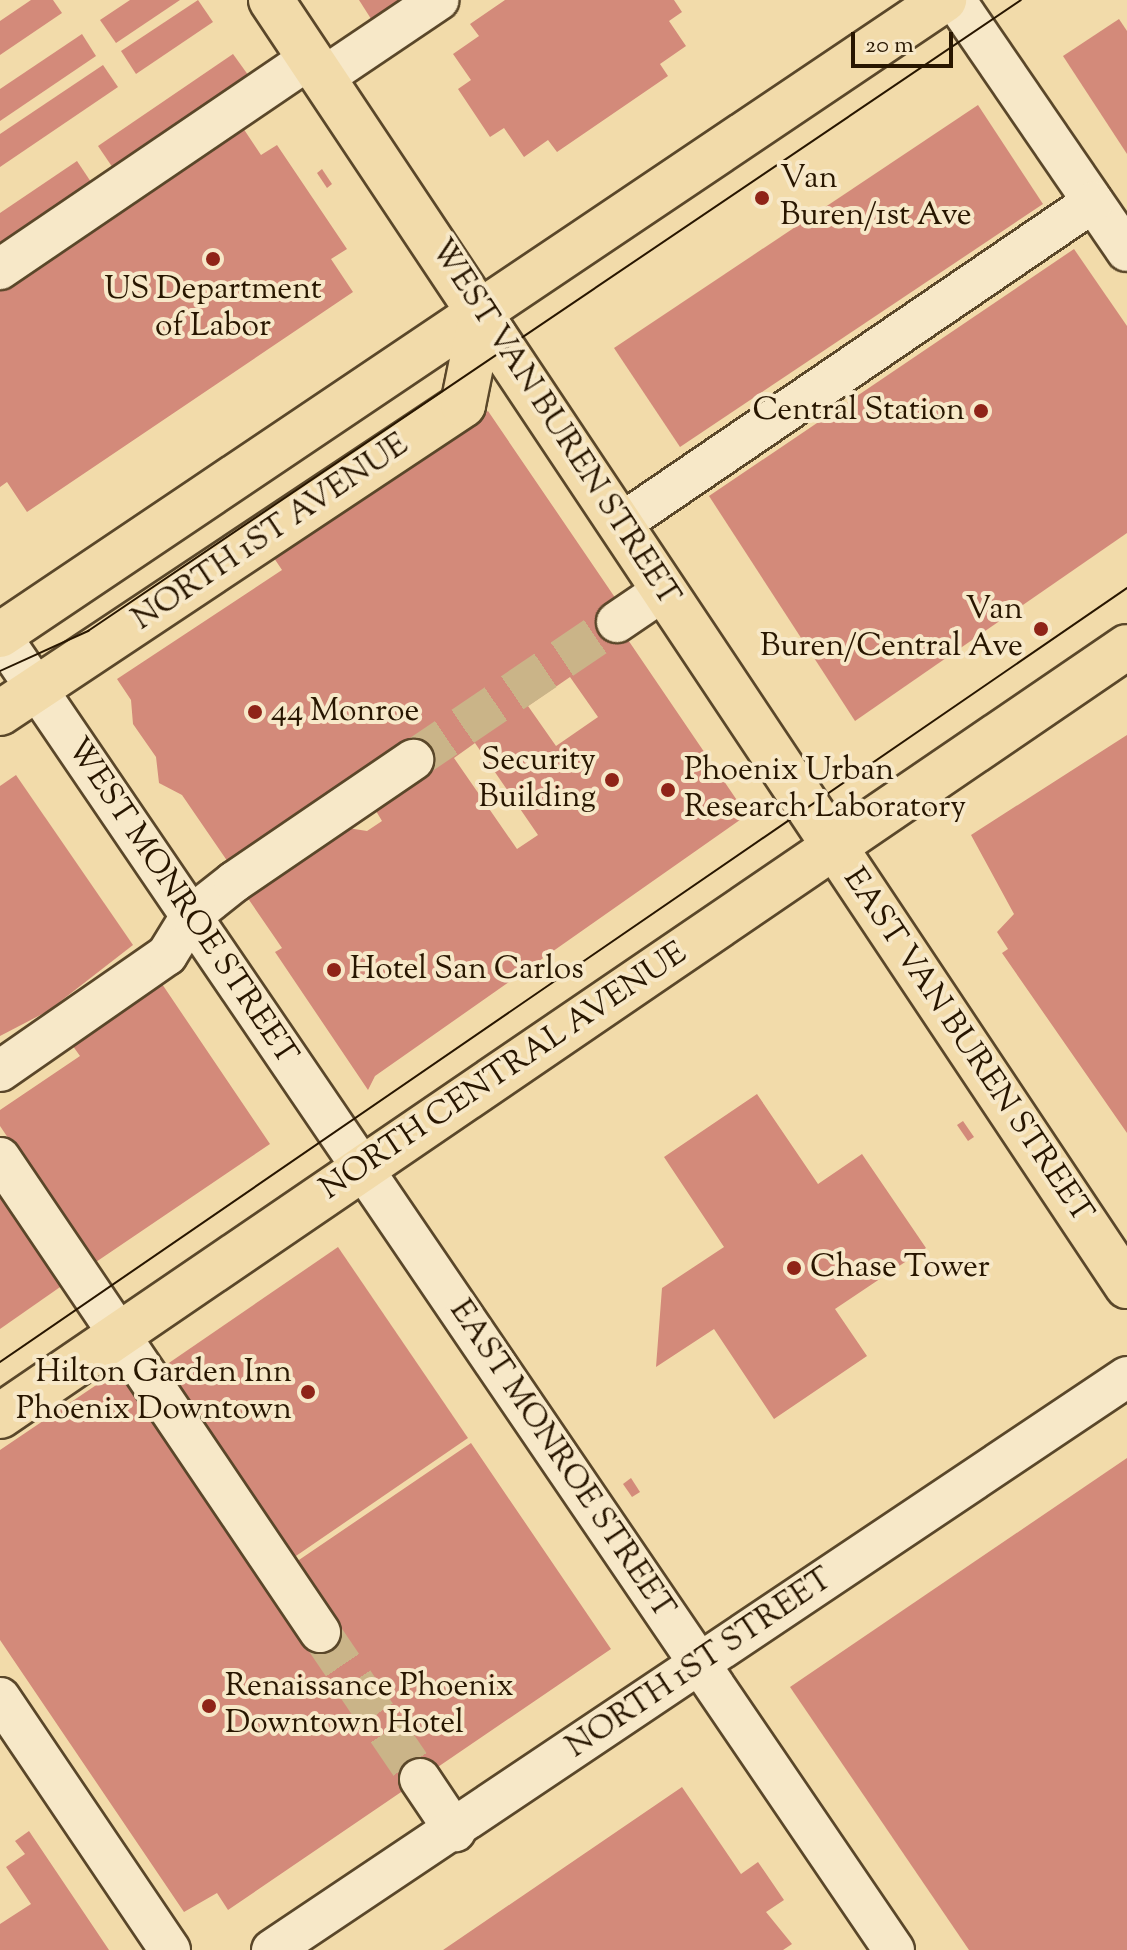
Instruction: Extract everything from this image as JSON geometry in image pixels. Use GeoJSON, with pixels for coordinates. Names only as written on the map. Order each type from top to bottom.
{"type":"FeatureCollection","features":[{"type":"Feature","properties":{"kind":"main road","name":"WEST VAN BUREN STREET"},"geometry":{"type":"LineString","coordinates":[[271,0],[482,312],[833,847]]}},
{"type":"Feature","properties":{"kind":"main road","name":"NORTH 1ST AVENUE"},"geometry":{"type":"LineString","coordinates":[[0,635],[944,0]]}},
{"type":"Feature","properties":{"kind":"main road","name":"NORTH 1ST AVENUE"},"geometry":{"type":"LineString","coordinates":[[0,713],[38,691],[463,405],[482,312]]}},
{"type":"Feature","properties":{"kind":"main road","name":"NORTH CENTRAL AVENUE"},"geometry":{"type":"LineString","coordinates":[[1007,726],[1036,677],[1127,616]]}},
{"type":"Feature","properties":{"kind":"main road","name":"NORTH CENTRAL AVENUE"},"geometry":{"type":"LineString","coordinates":[[0,1416],[1127,647]]}},
{"type":"Feature","properties":{"kind":"main road","name":"EAST VAN BUREN STREET"},"geometry":{"type":"LineString","coordinates":[[833,847],[1127,1286]]}},
{"type":"Feature","properties":{"kind":"street"},"geometry":{"type":"LineString","coordinates":[[0,269],[317,67],[438,0]]}},
{"type":"Feature","properties":{"kind":"street"},"geometry":{"type":"LineString","coordinates":[[955,0],[1127,251]]}},
{"type":"Feature","properties":{"kind":"street"},"geometry":{"type":"LineString","coordinates":[[622,523],[1093,202]]}},
{"type":"Feature","properties":{"kind":"street"},"geometry":{"type":"LineString","coordinates":[[617,622],[664,590]]}},
{"type":"Feature","properties":{"kind":"street","name":"WEST MONROE STREET"},"geometry":{"type":"LineString","coordinates":[[0,635],[363,1169]]}},
{"type":"Feature","properties":{"kind":"street"},"geometry":{"type":"LineString","coordinates":[[0,1071],[167,955],[191,916],[413,760]]}},
{"type":"Feature","properties":{"kind":"street"},"geometry":{"type":"LineString","coordinates":[[0,1158],[320,1632]]}},
{"type":"Feature","properties":{"kind":"street","name":"EAST MONROE STREET"},"geometry":{"type":"LineString","coordinates":[[363,1169],[894,1950]]}},
{"type":"Feature","properties":{"kind":"street","name":"NORTH 1ST STREET"},"geometry":{"type":"LineString","coordinates":[[272,1950],[455,1831],[1127,1377]]}},
{"type":"Feature","properties":{"kind":"street"},"geometry":{"type":"LineString","coordinates":[[0,1698],[170,1950]]}},
{"type":"Feature","properties":{"kind":"street"},"geometry":{"type":"LineString","coordinates":[[420,1779],[455,1831]]}},
{"type":"Feature","properties":{"kind":"building"},"geometry":{"type":"Polygon","coordinates":[[[31,0],[53,0],[62,13],[0,55],[0,21],[31,0]]]}},
{"type":"Feature","properties":{"kind":"building"},"geometry":{"type":"Polygon","coordinates":[[[130,0],[180,0],[116,43],[100,20],[130,0]]]}},
{"type":"Feature","properties":{"kind":"building"},"geometry":{"type":"Polygon","coordinates":[[[198,0],[213,22],[136,74],[121,51],[198,0]]]}},
{"type":"Feature","properties":{"kind":"building"},"geometry":{"type":"Polygon","coordinates":[[[359,0],[406,0],[373,22],[359,0]]]}},
{"type":"Feature","properties":{"kind":"building"},"geometry":{"type":"Polygon","coordinates":[[[505,0],[674,0],[682,12],[669,21],[686,46],[660,64],[668,76],[557,152],[548,140],[524,157],[504,128],[490,137],[458,89],[471,80],[453,54],[479,36],[470,24],[505,0]]]}},
{"type":"Feature","properties":{"kind":"building"},"geometry":{"type":"Polygon","coordinates":[[[1119,19],[1127,31],[1127,154],[1063,56],[1119,19]]]}},
{"type":"Feature","properties":{"kind":"building"},"geometry":{"type":"Polygon","coordinates":[[[82,34],[96,56],[0,121],[0,89],[82,34]]]}},
{"type":"Feature","properties":{"kind":"building"},"geometry":{"type":"Polygon","coordinates":[[[233,54],[251,79],[115,171],[98,146],[233,54]]]}},
{"type":"Feature","properties":{"kind":"building"},"geometry":{"type":"Polygon","coordinates":[[[103,65],[118,87],[0,167],[0,134],[103,65]]]}},
{"type":"Feature","properties":{"kind":"building","name":"Central Station"},"geometry":{"type":"Polygon","coordinates":[[[978,105],[1043,204],[680,447],[614,348],[978,105]]]}},
{"type":"Feature","properties":{"kind":"building"},"geometry":{"type":"Polygon","coordinates":[[[239,122],[261,155],[277,145],[347,249],[331,259],[353,292],[27,512],[7,482],[0,487],[0,283],[239,122]]]}},
{"type":"Feature","properties":{"kind":"building"},"geometry":{"type":"Polygon","coordinates":[[[77,161],[95,188],[0,251],[0,213],[77,161]]]}},
{"type":"Feature","properties":{"kind":"building"},"geometry":{"type":"Polygon","coordinates":[[[322,169],[332,184],[327,188],[317,173],[322,169]]]}},
{"type":"Feature","properties":{"kind":"building","name":"Central Station"},"geometry":{"type":"Polygon","coordinates":[[[1074,249],[1127,326],[1127,533],[855,721],[709,496],[1074,249]]]}},
{"type":"Feature","properties":{"kind":"building"},"geometry":{"type":"Polygon","coordinates":[[[488,411],[616,599],[605,606],[747,815],[375,1076],[368,1090],[275,952],[282,948],[247,897],[348,828],[367,831],[382,821],[376,811],[425,778],[413,760],[230,865],[182,795],[159,783],[156,757],[133,724],[131,700],[117,679],[282,570],[274,558],[488,411]],[[570,677],[528,706],[556,746],[598,717],[570,677]],[[475,743],[454,758],[517,849],[538,835],[475,743]]]}},
{"type":"Feature","properties":{"kind":"building"},"geometry":{"type":"Polygon","coordinates":[[[1127,735],[1127,1133],[1002,953],[1008,949],[997,932],[1014,914],[971,835],[1127,735]]]}},
{"type":"Feature","properties":{"kind":"building"},"geometry":{"type":"Polygon","coordinates":[[[16,775],[133,945],[48,1011],[0,1036],[0,786],[16,775]]]}},
{"type":"Feature","properties":{"kind":"building"},"geometry":{"type":"Polygon","coordinates":[[[160,981],[270,1144],[93,1264],[0,1126],[0,1110],[80,1056],[70,1042],[160,981]]]}},
{"type":"Feature","properties":{"kind":"building","name":"Chase Tower"},"geometry":{"type":"Polygon","coordinates":[[[757,1094],[818,1184],[862,1154],[926,1248],[835,1309],[867,1356],[774,1419],[714,1329],[656,1367],[662,1288],[724,1247],[664,1157],[757,1094]]]}},
{"type":"Feature","properties":{"kind":"building"},"geometry":{"type":"Polygon","coordinates":[[[963,1121],[974,1137],[968,1141],[957,1125],[963,1121]]]}},
{"type":"Feature","properties":{"kind":"building"},"geometry":{"type":"Polygon","coordinates":[[[0,1193],[63,1285],[0,1329],[0,1193]]]}},
{"type":"Feature","properties":{"kind":"building","name":"Hilton Garden Inn Phoenix Downtown"},"geometry":{"type":"Polygon","coordinates":[[[338,1247],[468,1438],[293,1558],[163,1367],[338,1247]]]}},
{"type":"Feature","properties":{"kind":"building"},"geometry":{"type":"Polygon","coordinates":[[[120,1369],[296,1562],[471,1443],[611,1649],[228,1910],[217,1893],[184,1912],[0,1640],[0,1450],[120,1369]]]}},
{"type":"Feature","properties":{"kind":"building"},"geometry":{"type":"Polygon","coordinates":[[[1127,1458],[1127,1950],[969,1950],[790,1687],[1127,1458]]]}},
{"type":"Feature","properties":{"kind":"building"},"geometry":{"type":"Polygon","coordinates":[[[631,1478],[640,1492],[632,1497],[623,1484],[631,1478]]]}},
{"type":"Feature","properties":{"kind":"building"},"geometry":{"type":"Polygon","coordinates":[[[682,1787],[741,1874],[758,1862],[784,1900],[766,1912],[792,1944],[783,1950],[443,1950],[682,1787]]]}},
{"type":"Feature","properties":{"kind":"building"},"geometry":{"type":"Polygon","coordinates":[[[29,1831],[109,1950],[0,1950],[0,1924],[31,1904],[6,1867],[25,1854],[15,1841],[29,1831]]]}},
{"type":"Feature","properties":{"kind":"tunnel"},"geometry":{"type":"LineString","coordinates":[[413,760],[617,622]]}},
{"type":"Feature","properties":{"kind":"tunnel"},"geometry":{"type":"LineString","coordinates":[[320,1632],[420,1779]]}},
{"type":"Feature","properties":{"kind":"tram line"},"geometry":{"type":"LineString","coordinates":[[0,671],[88,631],[1021,0]]}},
{"type":"Feature","properties":{"kind":"tram line"},"geometry":{"type":"LineString","coordinates":[[0,1362],[1127,588]]}},
{"type":"Feature","properties":{"kind":"place","name":"Van Buren/1st Ave"},"geometry":{"type":"Point","coordinates":[762,198]}},
{"type":"Feature","properties":{"kind":"place","name":"US Department of Labor"},"geometry":{"type":"Point","coordinates":[213,259]}},
{"type":"Feature","properties":{"kind":"place","name":"Central Station"},"geometry":{"type":"Point","coordinates":[981,411]}},
{"type":"Feature","properties":{"kind":"place","name":"Van Buren/Central Ave"},"geometry":{"type":"Point","coordinates":[1041,629]}},
{"type":"Feature","properties":{"kind":"place","name":"44 Monroe"},"geometry":{"type":"Point","coordinates":[255,712]}},
{"type":"Feature","properties":{"kind":"place","name":"Security Building"},"geometry":{"type":"Point","coordinates":[612,780]}},
{"type":"Feature","properties":{"kind":"place","name":"Phoenix Urban Research Laboratory"},"geometry":{"type":"Point","coordinates":[668,790]}},
{"type":"Feature","properties":{"kind":"place","name":"Hotel San Carlos"},"geometry":{"type":"Point","coordinates":[334,970]}},
{"type":"Feature","properties":{"kind":"place","name":"Chase Tower"},"geometry":{"type":"Point","coordinates":[794,1268]}},
{"type":"Feature","properties":{"kind":"place","name":"Hilton Garden Inn Phoenix Downtown"},"geometry":{"type":"Point","coordinates":[308,1392]}},
{"type":"Feature","properties":{"kind":"place","name":"Renaissance Phoenix Downtown Hotel"},"geometry":{"type":"Point","coordinates":[209,1706]}}]}
